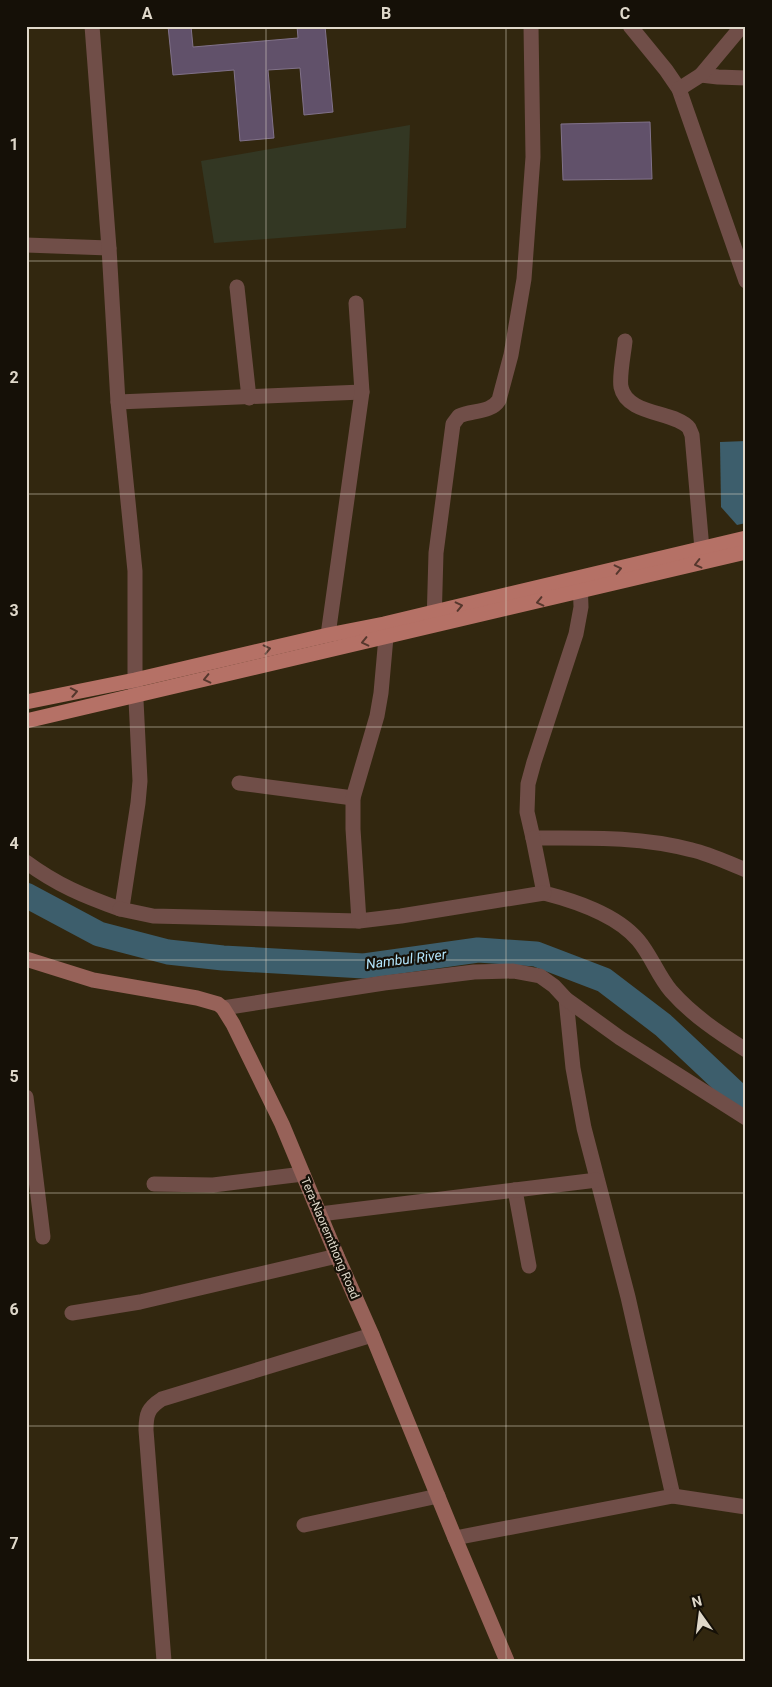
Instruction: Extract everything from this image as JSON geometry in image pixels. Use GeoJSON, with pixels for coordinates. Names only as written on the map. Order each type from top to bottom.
{"type":"FeatureCollection","features":[{"type":"Feature","properties":{"kind":"main road"},"geometry":{"type":"LineString","coordinates":[[580,585],[746,538]]}},
{"type":"Feature","properties":{"kind":"main road"},"geometry":{"type":"LineString","coordinates":[[26,702],[136,680],[328,635],[384,624],[434,619],[580,585],[746,552]]}},
{"type":"Feature","properties":{"kind":"main road"},"geometry":{"type":"LineString","coordinates":[[26,721],[386,637],[434,619]]}},
{"type":"Feature","properties":{"kind":"street"},"geometry":{"type":"LineString","coordinates":[[92,26],[109,248],[118,402],[135,571],[136,680],[140,756],[138,803],[123,902],[120,909]]}},
{"type":"Feature","properties":{"kind":"street"},"geometry":{"type":"LineString","coordinates":[[434,619],[436,553],[453,424],[459,416],[490,408],[496,405],[499,400],[511,355],[524,279],[533,158],[531,26]]}},
{"type":"Feature","properties":{"kind":"street"},"geometry":{"type":"LineString","coordinates":[[630,26],[679,89],[746,281]]}},
{"type":"Feature","properties":{"kind":"street"},"geometry":{"type":"LineString","coordinates":[[679,89],[701,75],[742,26]]}},
{"type":"Feature","properties":{"kind":"street"},"geometry":{"type":"LineString","coordinates":[[701,75],[718,78],[746,78]]}},
{"type":"Feature","properties":{"kind":"street"},"geometry":{"type":"LineString","coordinates":[[26,245],[109,248]]}},
{"type":"Feature","properties":{"kind":"street"},"geometry":{"type":"LineString","coordinates":[[237,287],[249,398]]}},
{"type":"Feature","properties":{"kind":"street"},"geometry":{"type":"LineString","coordinates":[[328,635],[362,392],[356,302]]}},
{"type":"Feature","properties":{"kind":"street"},"geometry":{"type":"LineString","coordinates":[[625,340],[621,380],[621,387],[625,396],[636,406],[678,421],[688,427],[692,435],[702,549]]}},
{"type":"Feature","properties":{"kind":"street"},"geometry":{"type":"LineString","coordinates":[[118,402],[362,392]]}},
{"type":"Feature","properties":{"kind":"street"},"geometry":{"type":"LineString","coordinates":[[544,893],[527,812],[528,784],[576,634],[581,607],[580,585]]}},
{"type":"Feature","properties":{"kind":"street"},"geometry":{"type":"LineString","coordinates":[[359,920],[355,879],[353,798],[382,693],[386,637]]}},
{"type":"Feature","properties":{"kind":"street"},"geometry":{"type":"LineString","coordinates":[[239,783],[353,798]]}},
{"type":"Feature","properties":{"kind":"street"},"geometry":{"type":"LineString","coordinates":[[533,838],[615,838],[659,842],[695,850],[746,870]]}},
{"type":"Feature","properties":{"kind":"street"},"geometry":{"type":"LineString","coordinates":[[26,862],[46,876],[77,893],[120,909],[153,916],[359,920],[544,893],[581,903],[630,932],[645,950],[670,990],[711,1028],[746,1050]]}},
{"type":"Feature","properties":{"kind":"street"},"geometry":{"type":"LineString","coordinates":[[26,958],[93,980],[197,998],[218,1004],[223,1008],[384,983],[474,972],[513,971],[540,976],[554,986],[566,999],[620,1038],[746,1118]]}},
{"type":"Feature","properties":{"kind":"street"},"geometry":{"type":"LineString","coordinates":[[566,999],[573,1068],[584,1128],[628,1297],[673,1496]]}},
{"type":"Feature","properties":{"kind":"street","name":"Tera-Naoremthong Road"},"geometry":{"type":"LineString","coordinates":[[223,1008],[233,1024],[282,1124],[507,1661]]}},
{"type":"Feature","properties":{"kind":"street"},"geometry":{"type":"LineString","coordinates":[[26,1097],[43,1238]]}},
{"type":"Feature","properties":{"kind":"street"},"geometry":{"type":"LineString","coordinates":[[154,1184],[213,1185],[303,1174]]}},
{"type":"Feature","properties":{"kind":"street"},"geometry":{"type":"LineString","coordinates":[[320,1214],[597,1180]]}},
{"type":"Feature","properties":{"kind":"street"},"geometry":{"type":"LineString","coordinates":[[515,1190],[529,1266]]}},
{"type":"Feature","properties":{"kind":"street"},"geometry":{"type":"LineString","coordinates":[[72,1313],[140,1302],[337,1256]]}},
{"type":"Feature","properties":{"kind":"street"},"geometry":{"type":"LineString","coordinates":[[164,1661],[146,1430],[149,1410],[162,1399],[372,1335]]}},
{"type":"Feature","properties":{"kind":"street"},"geometry":{"type":"LineString","coordinates":[[304,1525],[438,1496]]}},
{"type":"Feature","properties":{"kind":"street"},"geometry":{"type":"LineString","coordinates":[[455,1538],[673,1496],[746,1507]]}},
{"type":"Feature","properties":{"kind":"green space"},"geometry":{"type":"Polygon","coordinates":[[[410,125],[406,228],[214,243],[201,161],[410,125]]]}},
{"type":"Feature","properties":{"kind":"water"},"geometry":{"type":"Polygon","coordinates":[[[746,441],[746,523],[737,525],[721,507],[720,442],[746,441]]]}},
{"type":"Feature","properties":{"kind":"building"},"geometry":{"type":"Polygon","coordinates":[[[168,26],[191,26],[193,47],[298,38],[297,26],[325,26],[333,112],[304,115],[300,68],[268,70],[274,138],[240,141],[234,70],[173,75],[168,26]]]}},
{"type":"Feature","properties":{"kind":"building"},"geometry":{"type":"Polygon","coordinates":[[[650,122],[652,179],[563,180],[561,124],[650,122]]]}},
{"type":"Feature","properties":{"kind":"waterway","name":"Nambul River"},"geometry":{"type":"LineString","coordinates":[[26,895],[99,934],[168,952],[223,958],[364,966],[478,950],[536,954],[604,980],[663,1025],[746,1103]]}}]}
